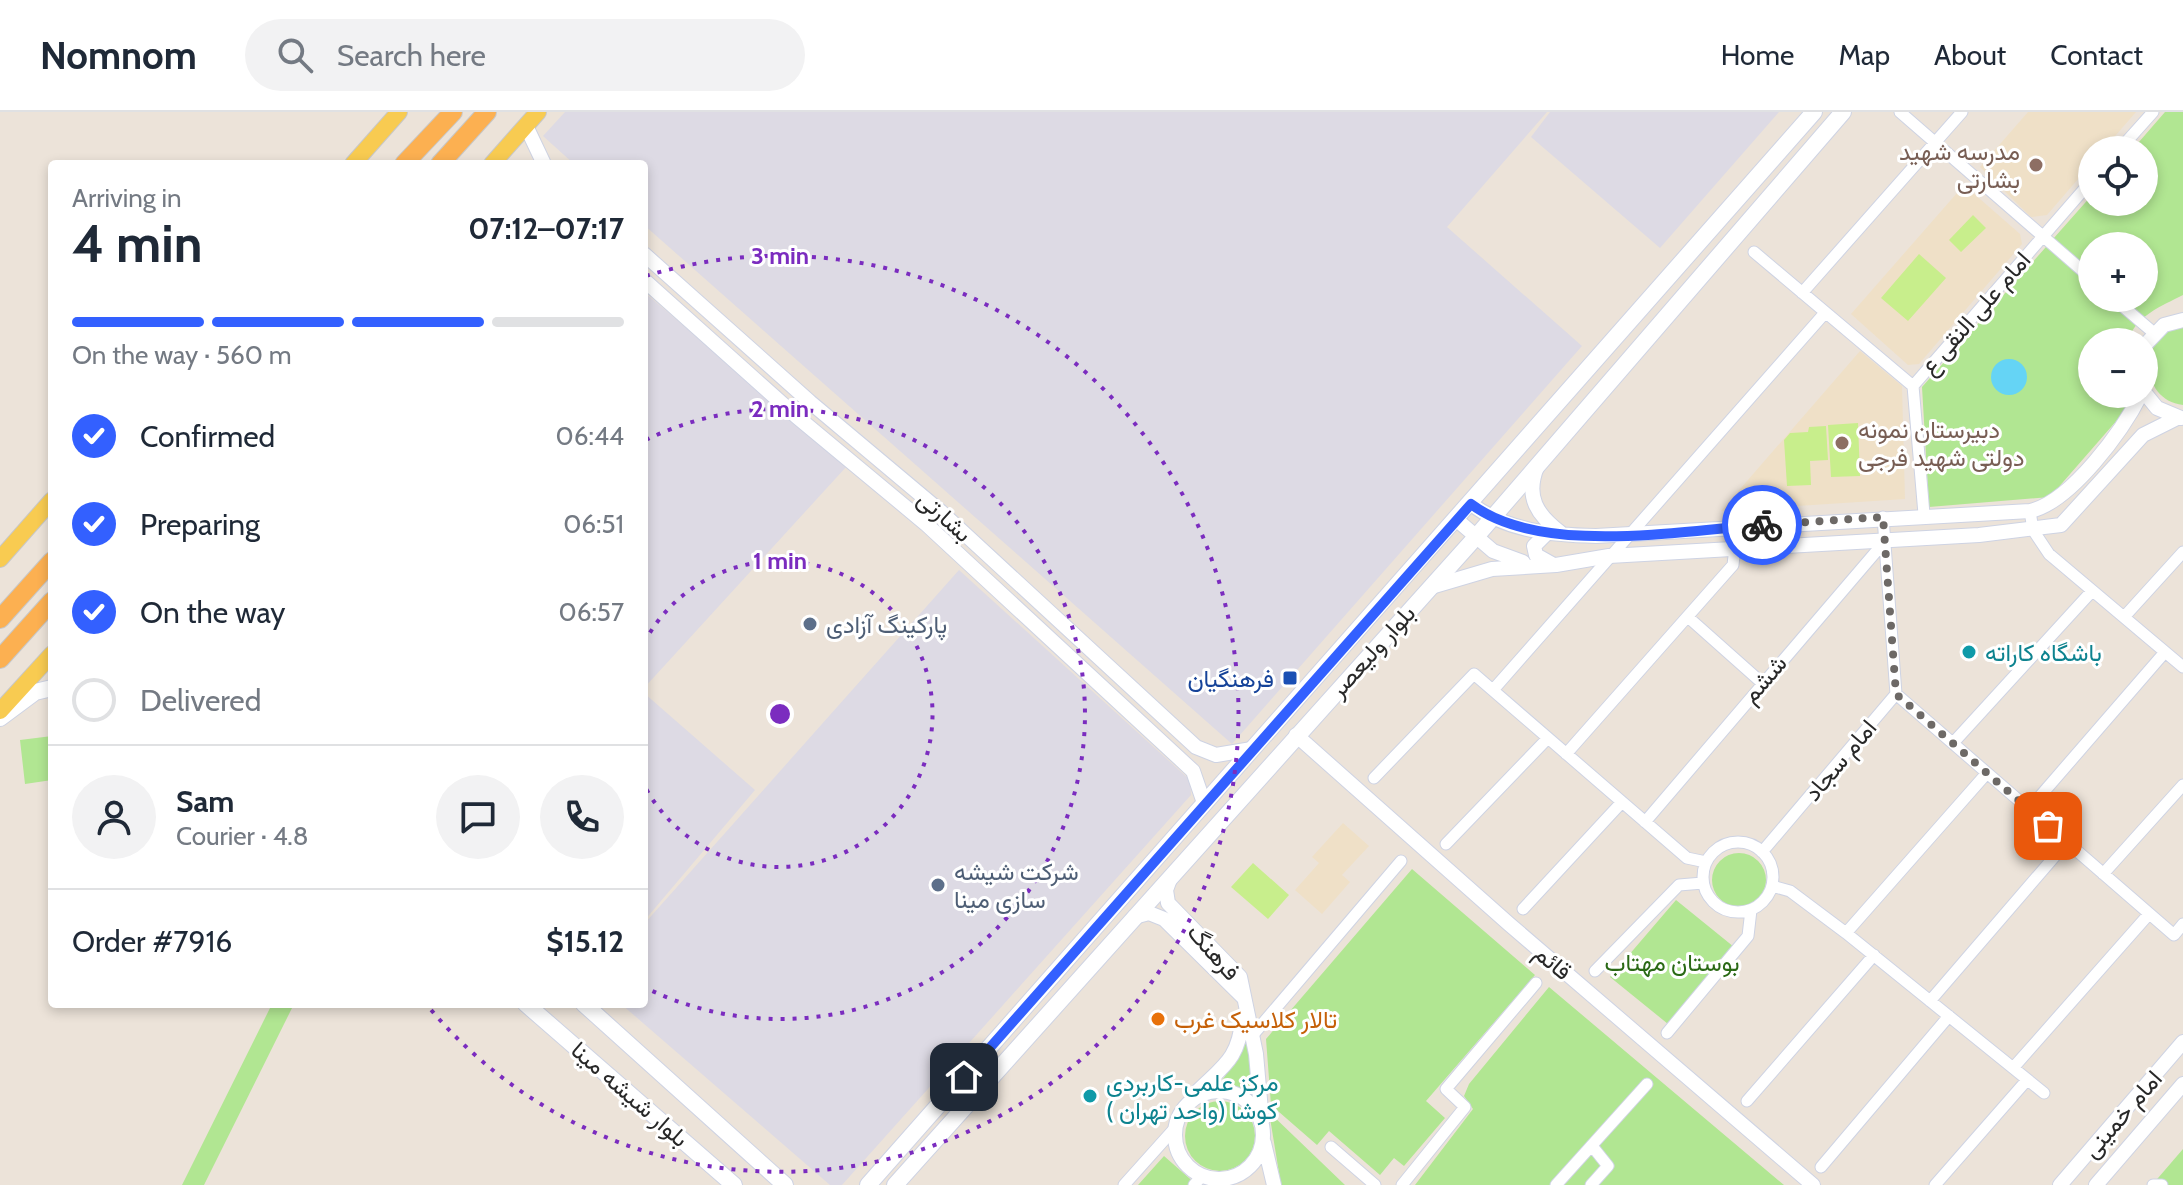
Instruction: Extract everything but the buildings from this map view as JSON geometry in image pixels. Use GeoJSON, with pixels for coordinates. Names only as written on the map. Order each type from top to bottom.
{"type":"FeatureCollection","features":[{"type":"Feature","properties":{"kind":"highway"},"geometry":{"type":"LineString","coordinates":[[408,160],[453,112]]}},
{"type":"Feature","properties":{"kind":"highway"},"geometry":{"type":"LineString","coordinates":[[444,160],[487,112]]}},
{"type":"Feature","properties":{"kind":"highway"},"geometry":{"type":"LineString","coordinates":[[449,160],[464,137]]}},
{"type":"Feature","properties":{"kind":"highway"},"geometry":{"type":"LineString","coordinates":[[0,619],[48,565]]}},
{"type":"Feature","properties":{"kind":"highway"},"geometry":{"type":"LineString","coordinates":[[0,659],[48,605]]}},
{"type":"Feature","properties":{"kind":"main road"},"geometry":{"type":"LineString","coordinates":[[357,160],[399,112]]}},
{"type":"Feature","properties":{"kind":"main road"},"geometry":{"type":"LineString","coordinates":[[496,160],[538,112]]}},
{"type":"Feature","properties":{"kind":"main road","name":"بلوار ولیعصر"},"geometry":{"type":"LineString","coordinates":[[868,1185],[1814,112]]}},
{"type":"Feature","properties":{"kind":"main road","name":"بلوار ولیعصر"},"geometry":{"type":"LineString","coordinates":[[895,1185],[1475,538],[1843,112]]}},
{"type":"Feature","properties":{"kind":"main road"},"geometry":{"type":"LineString","coordinates":[[0,559],[48,505]]}},
{"type":"Feature","properties":{"kind":"main road"},"geometry":{"type":"LineString","coordinates":[[0,711],[48,658]]}},
{"type":"Feature","properties":{"kind":"main road"},"geometry":{"type":"LineString","coordinates":[[0,718],[35,692],[48,689]]}},
{"type":"Feature","properties":{"kind":"main road"},"geometry":{"type":"LineString","coordinates":[[1149,867],[1150,878],[1164,884]]}},
{"type":"Feature","properties":{"kind":"main road"},"geometry":{"type":"LineString","coordinates":[[1119,903],[1131,905],[1134,917]]}},
{"type":"Feature","properties":{"kind":"main road","name":"بلوار شیشه مینا"},"geometry":{"type":"LineString","coordinates":[[531,1008],[734,1185]]}},
{"type":"Feature","properties":{"kind":"main road","name":"بلوار شیشه مینا"},"geometry":{"type":"LineString","coordinates":[[588,1008],[785,1185]]}},
{"type":"Feature","properties":{"kind":"main road"},"geometry":{"type":"LineString","coordinates":[[907,1185],[913,1165]]}},
{"type":"Feature","properties":{"kind":"street"},"geometry":{"type":"LineString","coordinates":[[1900,112],[2078,267]]}},
{"type":"Feature","properties":{"kind":"street"},"geometry":{"type":"LineString","coordinates":[[1802,293],[1962,112]]}},
{"type":"Feature","properties":{"kind":"street"},"geometry":{"type":"LineString","coordinates":[[2132,136],[2153,112]]}},
{"type":"Feature","properties":{"kind":"street"},"geometry":{"type":"LineString","coordinates":[[526,126],[537,160]]}},
{"type":"Feature","properties":{"kind":"street","name":"امام علی النقی ع"},"geometry":{"type":"LineString","coordinates":[[1924,514],[1913,386],[2078,196]]}},
{"type":"Feature","properties":{"kind":"street"},"geometry":{"type":"LineString","coordinates":[[1754,252],[1913,386]]}},
{"type":"Feature","properties":{"kind":"street","name":"بشارتی"},"geometry":{"type":"LineString","coordinates":[[648,258],[810,402],[940,511],[1196,747],[1216,755],[1252,749]]}},
{"type":"Feature","properties":{"kind":"street","name":"بشارتی"},"geometry":{"type":"LineString","coordinates":[[648,284],[796,416],[926,524],[1193,771],[1204,803]]}},
{"type":"Feature","properties":{"kind":"street"},"geometry":{"type":"LineString","coordinates":[[2129,312],[2148,328]]}},
{"type":"Feature","properties":{"kind":"street"},"geometry":{"type":"LineString","coordinates":[[1493,690],[1824,314]]}},
{"type":"Feature","properties":{"kind":"street"},"geometry":{"type":"LineString","coordinates":[[2158,331],[2183,320]]}},
{"type":"Feature","properties":{"kind":"street"},"geometry":{"type":"LineString","coordinates":[[796,416],[810,402]]}},
{"type":"Feature","properties":{"kind":"street"},"geometry":{"type":"LineString","coordinates":[[1471,504],[1490,518],[1565,535],[1628,534],[1924,514],[2030,511],[2057,500],[2127,423],[2134,408]]}},
{"type":"Feature","properties":{"kind":"street"},"geometry":{"type":"LineString","coordinates":[[2157,408],[2180,418]]}},
{"type":"Feature","properties":{"kind":"street"},"geometry":{"type":"LineString","coordinates":[[1428,588],[1492,569],[1556,565],[1609,556],[2033,530],[2061,525],[2143,435],[2180,418]]}},
{"type":"Feature","properties":{"kind":"street"},"geometry":{"type":"LineString","coordinates":[[1539,462],[1532,479],[1532,498],[1541,518],[1565,535]]}},
{"type":"Feature","properties":{"kind":"street"},"geometry":{"type":"LineString","coordinates":[[2030,511],[2033,530],[2049,554],[2183,667]]}},
{"type":"Feature","properties":{"kind":"street"},"geometry":{"type":"LineString","coordinates":[[1883,517],[1896,694],[2174,935],[2183,924]]}},
{"type":"Feature","properties":{"kind":"street"},"geometry":{"type":"LineString","coordinates":[[1457,520],[1475,538],[1506,558],[1556,565]]}},
{"type":"Feature","properties":{"kind":"street"},"geometry":{"type":"LineString","coordinates":[[1548,532],[1534,546],[1536,555],[1556,565]]}},
{"type":"Feature","properties":{"kind":"street","name":"ششم"},"geometry":{"type":"LineString","coordinates":[[1645,822],[1761,682],[1886,540]]}},
{"type":"Feature","properties":{"kind":"street"},"geometry":{"type":"LineString","coordinates":[[1566,754],[1733,565],[1735,547]]}},
{"type":"Feature","properties":{"kind":"street"},"geometry":{"type":"LineString","coordinates":[[2124,617],[2183,552]]}},
{"type":"Feature","properties":{"kind":"street"},"geometry":{"type":"LineString","coordinates":[[1953,743],[2092,591]]}},
{"type":"Feature","properties":{"kind":"street"},"geometry":{"type":"LineString","coordinates":[[1689,618],[1761,682]]}},
{"type":"Feature","properties":{"kind":"street"},"geometry":{"type":"LineString","coordinates":[[2029,809],[2165,652]]}},
{"type":"Feature","properties":{"kind":"street"},"geometry":{"type":"LineString","coordinates":[[1374,778],[1474,674],[1687,858],[1706,862]]}},
{"type":"Feature","properties":{"kind":"street","name":"امام سجاد"},"geometry":{"type":"LineString","coordinates":[[1762,852],[1896,694]]}},
{"type":"Feature","properties":{"kind":"street","name":"قائم"},"geometry":{"type":"LineString","coordinates":[[1296,735],[1509,924],[1813,1185]]}},
{"type":"Feature","properties":{"kind":"street"},"geometry":{"type":"LineString","coordinates":[[1446,844],[1548,738]]}},
{"type":"Feature","properties":{"kind":"street"},"geometry":{"type":"LineString","coordinates":[[1846,933],[1987,773]]}},
{"type":"Feature","properties":{"kind":"street"},"geometry":{"type":"LineString","coordinates":[[2103,874],[2183,785]]}},
{"type":"Feature","properties":{"kind":"street"},"geometry":{"type":"LineString","coordinates":[[1523,909],[1622,802]]}},
{"type":"Feature","properties":{"kind":"street"},"geometry":{"type":"LineString","coordinates":[[1732,842],[1754,846],[1762,852],[1772,868],[1772,886],[1768,896],[1751,910],[1740,912],[1720,908],[1712,901],[1703,883],[1706,862],[1713,853],[1732,842]]}},
{"type":"Feature","properties":{"kind":"street"},"geometry":{"type":"LineString","coordinates":[[1930,1001],[2067,842]]}},
{"type":"Feature","properties":{"kind":"street"},"geometry":{"type":"LineString","coordinates":[[1252,1036],[1401,861]]}},
{"type":"Feature","properties":{"kind":"street"},"geometry":{"type":"LineString","coordinates":[[1134,917],[1149,913],[1169,914],[1166,890],[1178,868]]}},
{"type":"Feature","properties":{"kind":"street"},"geometry":{"type":"LineString","coordinates":[[1595,971],[1679,885],[1703,883]]}},
{"type":"Feature","properties":{"kind":"street"},"geometry":{"type":"LineString","coordinates":[[1772,886],[1790,891],[1846,933],[2044,1093]]}},
{"type":"Feature","properties":{"kind":"street"},"geometry":{"type":"LineString","coordinates":[[1667,1033],[1748,936],[1751,910]]}},
{"type":"Feature","properties":{"kind":"street","name":"فرهنگ"},"geometry":{"type":"LineString","coordinates":[[1169,914],[1240,977],[1252,1036],[1262,1129],[1274,1185]]}},
{"type":"Feature","properties":{"kind":"street"},"geometry":{"type":"LineString","coordinates":[[2013,1068],[2149,914]]}},
{"type":"Feature","properties":{"kind":"street"},"geometry":{"type":"LineString","coordinates":[[1747,1101],[1874,955]]}},
{"type":"Feature","properties":{"kind":"street"},"geometry":{"type":"LineString","coordinates":[[1402,1185],[1465,1107],[1446,1089],[1536,983]]}},
{"type":"Feature","properties":{"kind":"street"},"geometry":{"type":"LineString","coordinates":[[1124,1185],[1175,1128],[1187,1105],[1219,1073],[1240,1044],[1245,1001]]}},
{"type":"Feature","properties":{"kind":"street"},"geometry":{"type":"LineString","coordinates":[[1821,1167],[1949,1016]]}},
{"type":"Feature","properties":{"kind":"street","name":"امام خمینی"},"geometry":{"type":"LineString","coordinates":[[2060,1185],[2183,1042]]}},
{"type":"Feature","properties":{"kind":"street"},"geometry":{"type":"LineString","coordinates":[[1935,1185],[2027,1080]]}},
{"type":"Feature","properties":{"kind":"street"},"geometry":{"type":"LineString","coordinates":[[1556,1185],[1647,1084]]}},
{"type":"Feature","properties":{"kind":"street","name":"امام خمینی"},"geometry":{"type":"LineString","coordinates":[[2096,1185],[2183,1084]]}},
{"type":"Feature","properties":{"kind":"street"},"geometry":{"type":"LineString","coordinates":[[1175,1128],[1181,1156],[1202,1182],[1243,1172],[1258,1154],[1262,1129],[1252,1106],[1227,1091],[1199,1096],[1187,1105]]}},
{"type":"Feature","properties":{"kind":"street"},"geometry":{"type":"LineString","coordinates":[[1591,1185],[1608,1166],[1592,1146]]}},
{"type":"Feature","properties":{"kind":"street"},"geometry":{"type":"LineString","coordinates":[[1331,1147],[1375,1185]]}},
{"type":"Feature","properties":{"kind":"street"},"geometry":{"type":"LineString","coordinates":[[2153,1185],[2162,1185]]}},
{"type":"Feature","properties":{"kind":"shaded area"},"geometry":{"type":"Polygon","coordinates":[[[565,112],[1547,112],[1447,227],[1582,346],[1232,744],[648,229],[648,160],[570,160],[543,136],[565,112]]]}},
{"type":"Feature","properties":{"kind":"shaded area"},"geometry":{"type":"Polygon","coordinates":[[[1550,112],[1779,112],[1660,248],[1531,137],[1550,112]]]}},
{"type":"Feature","properties":{"kind":"shaded area","name":"مدرسه شهید بشارتی"},"geometry":{"type":"Polygon","coordinates":[[[2028,112],[2136,112],[2115,136],[2078,136],[2078,179],[2047,215],[2031,217],[1980,167],[2028,112]]]}},
{"type":"Feature","properties":{"kind":"shaded area"},"geometry":{"type":"Polygon","coordinates":[[[1964,185],[2020,234],[2022,244],[1919,364],[1908,365],[1851,314],[1964,185]]]}},
{"type":"Feature","properties":{"kind":"shaded area"},"geometry":{"type":"Polygon","coordinates":[[[648,295],[847,466],[648,684],[648,295]]]}},
{"type":"Feature","properties":{"kind":"shaded area","name":"دبیرستان نمونه دولتی شهید فرجی"},"geometry":{"type":"Polygon","coordinates":[[[1860,351],[1902,386],[1905,499],[1721,511],[1860,351]]]}},
{"type":"Feature","properties":{"kind":"shaded area"},"geometry":{"type":"Polygon","coordinates":[[[959,570],[1190,780],[1191,795],[842,1185],[830,1185],[626,1008],[648,1008],[648,920],[959,570]]]}},
{"type":"Feature","properties":{"kind":"shaded area"},"geometry":{"type":"Polygon","coordinates":[[[648,696],[755,790],[648,916],[648,696]]]}},
{"type":"Feature","properties":{"kind":"shaded area"},"geometry":{"type":"Polygon","coordinates":[[[1343,823],[1369,846],[1342,875],[1350,882],[1322,914],[1295,890],[1319,863],[1312,857],[1343,823]]]}},
{"type":"Feature","properties":{"kind":"green space"},"geometry":{"type":"Polygon","coordinates":[[[2165,112],[2183,112],[2183,295],[2158,308],[2158,232],[2078,232],[2078,312],[2153,312],[2134,328],[2078,328],[2078,408],[2128,408],[2050,497],[1929,507],[1922,387],[2078,211],[2078,216],[2158,216],[2158,136],[2144,136],[2165,112]]]}},
{"type":"Feature","properties":{"kind":"green space"},"geometry":{"type":"Polygon","coordinates":[[[1973,215],[1986,228],[1961,252],[1949,240],[1973,215]]]}},
{"type":"Feature","properties":{"kind":"green space"},"geometry":{"type":"Polygon","coordinates":[[[1919,254],[1946,278],[1908,321],[1881,298],[1919,254]]]}},
{"type":"Feature","properties":{"kind":"green space"},"geometry":{"type":"Polygon","coordinates":[[[2183,327],[2183,405],[2168,400],[2158,391],[2158,341],[2168,332],[2183,327]]]}},
{"type":"Feature","properties":{"kind":"green space"},"geometry":{"type":"Polygon","coordinates":[[[1858,423],[1860,476],[1831,477],[1828,425],[1858,423]]]}},
{"type":"Feature","properties":{"kind":"green space"},"geometry":{"type":"Polygon","coordinates":[[[1826,426],[1828,460],[1810,461],[1811,485],[1787,486],[1784,440],[1790,433],[1808,432],[1809,427],[1826,426]]]}},
{"type":"Feature","properties":{"kind":"green space"},"geometry":{"type":"Polygon","coordinates":[[[48,736],[48,781],[25,784],[20,740],[48,736]]]}},
{"type":"Feature","properties":{"kind":"green space"},"geometry":{"type":"Polygon","coordinates":[[[1739,853],[1758,861],[1766,880],[1758,899],[1739,907],[1720,899],[1712,880],[1720,861],[1739,853]]]}},
{"type":"Feature","properties":{"kind":"green space"},"geometry":{"type":"Polygon","coordinates":[[[1253,863],[1289,895],[1268,919],[1231,887],[1253,863]]]}},
{"type":"Feature","properties":{"kind":"green space"},"geometry":{"type":"Polygon","coordinates":[[[1412,869],[1535,975],[1426,1101],[1445,1118],[1404,1166],[1394,1158],[1380,1175],[1329,1131],[1317,1145],[1271,1105],[1266,1039],[1412,869]]]}},
{"type":"Feature","properties":{"kind":"green space","name":"بوستان مهتاب"},"geometry":{"type":"Polygon","coordinates":[[[1676,900],[1734,947],[1668,1024],[1610,977],[1676,900]]]}},
{"type":"Feature","properties":{"kind":"green space"},"geometry":{"type":"Polygon","coordinates":[[[1549,987],[1784,1185],[1415,1185],[1473,1109],[1464,1096],[1469,1084],[1549,987]]]}},
{"type":"Feature","properties":{"kind":"green space"},"geometry":{"type":"Polygon","coordinates":[[[270,1008],[292,1008],[204,1185],[182,1185],[270,1008]]]}},
{"type":"Feature","properties":{"kind":"green space"},"geometry":{"type":"Polygon","coordinates":[[[1248,1037],[1253,1100],[1238,1088],[1219,1086],[1248,1037]]]}},
{"type":"Feature","properties":{"kind":"green space"},"geometry":{"type":"Polygon","coordinates":[[[1227,1101],[1249,1116],[1255,1136],[1253,1150],[1245,1161],[1234,1169],[1213,1171],[1195,1161],[1187,1150],[1185,1129],[1195,1111],[1206,1103],[1227,1101]]]}},
{"type":"Feature","properties":{"kind":"green space"},"geometry":{"type":"Polygon","coordinates":[[[1269,1112],[1345,1185],[1281,1185],[1269,1112]]]}},
{"type":"Feature","properties":{"kind":"green space"},"geometry":{"type":"Polygon","coordinates":[[[2183,1149],[2183,1185],[2152,1185],[2183,1149]]]}},
{"type":"Feature","properties":{"kind":"green space"},"geometry":{"type":"Polygon","coordinates":[[[1164,1156],[1197,1185],[1138,1185],[1164,1156]]]}},
{"type":"Feature","properties":{"kind":"water"},"geometry":{"type":"Polygon","coordinates":[[[2009,359],[2022,364],[2027,377],[2022,390],[2009,395],[1996,390],[1991,377],[1996,364],[2009,359]]]}},
{"type":"Feature","properties":{"kind":"way so far"},"geometry":{"type":"LineString","coordinates":[[1762,525],[1883,517],[1896,694],[2048,826]]}},
{"type":"Feature","properties":{"kind":"place","name":"مدرسه شهید بشارتی"},"geometry":{"type":"Point","coordinates":[2036,165]}},
{"type":"Feature","properties":{"kind":"place","name":"دبیرستان نمونه دولتی شهید فرجی"},"geometry":{"type":"Point","coordinates":[1842,443]}},
{"type":"Feature","properties":{"kind":"place","name":"پارکینگ آزادی"},"geometry":{"type":"Point","coordinates":[810,624]}},
{"type":"Feature","properties":{"kind":"place","name":"باشگاه کاراته"},"geometry":{"type":"Point","coordinates":[1969,652]}},
{"type":"Feature","properties":{"kind":"place","name":"فرهنگیان"},"geometry":{"type":"Point","coordinates":[1290,678]}},
{"type":"Feature","properties":{"kind":"place","name":"شرکت شیشه سازی مینا"},"geometry":{"type":"Point","coordinates":[938,885]}},
{"type":"Feature","properties":{"kind":"place","name":"تالار کلاسیک غرب"},"geometry":{"type":"Point","coordinates":[1158,1019]}},
{"type":"Feature","properties":{"kind":"place","name":"مرکز علمی-کاربردی کوشا (واحد تهران )"},"geometry":{"type":"Point","coordinates":[1090,1096]}},
{"type":"Feature","properties":{"kind":"route"},"geometry":{"type":"LineString","coordinates":[[964,1077],[1471,504],[1490,518],[1509,525],[1565,535],[1596,536],[1762,525]]}}]}
